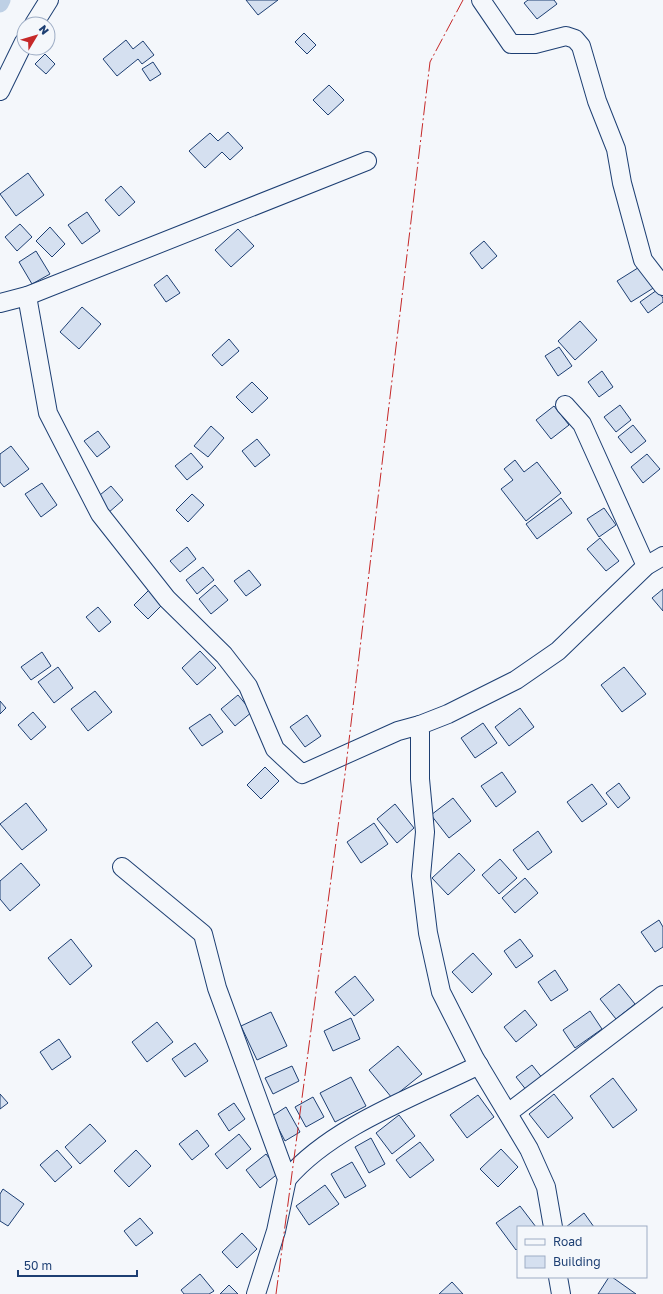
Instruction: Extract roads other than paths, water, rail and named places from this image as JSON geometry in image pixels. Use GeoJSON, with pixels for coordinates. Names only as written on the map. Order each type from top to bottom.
{"type":"FeatureCollection","features":[{"type":"Feature","properties":{"kind":"street"},"geometry":{"type":"LineString","coordinates":[[39,16],[49,0]]}},
{"type":"Feature","properties":{"kind":"street"},"geometry":{"type":"LineString","coordinates":[[481,0],[511,44],[535,44],[566,36],[575,39],[581,46],[597,101],[616,149],[622,183],[643,260],[663,286]]}},
{"type":"Feature","properties":{"kind":"street"},"geometry":{"type":"LineString","coordinates":[[0,91],[17,56]]}},
{"type":"Feature","properties":{"kind":"street"},"geometry":{"type":"LineString","coordinates":[[0,303],[27,296],[368,160]]}},
{"type":"Feature","properties":{"kind":"street"},"geometry":{"type":"LineString","coordinates":[[27,296],[48,413],[100,514],[167,599],[224,655],[248,686],[275,749],[302,774],[398,731],[420,725],[448,714],[516,680],[552,656],[646,566],[663,556]]}},
{"type":"Feature","properties":{"kind":"street"},"geometry":{"type":"LineString","coordinates":[[565,404],[582,424],[646,566]]}},
{"type":"Feature","properties":{"kind":"street"},"geometry":{"type":"LineString","coordinates":[[420,725],[420,779],[425,832],[421,876],[428,933],[440,992],[479,1065],[529,1149],[546,1187],[553,1226]]}},
{"type":"Feature","properties":{"kind":"street"},"geometry":{"type":"LineString","coordinates":[[122,867],[203,934],[217,988],[286,1179],[276,1231],[256,1294]]}},
{"type":"Feature","properties":{"kind":"street"},"geometry":{"type":"LineString","coordinates":[[508,1113],[663,995]]}},
{"type":"Feature","properties":{"kind":"street"},"geometry":{"type":"LineString","coordinates":[[286,1179],[318,1150],[355,1126],[389,1107],[416,1096],[479,1065]]}},
{"type":"Feature","properties":{"kind":"street"},"geometry":{"type":"LineString","coordinates":[[558,1278],[561,1294]]}},
{"type":"Feature","properties":{"kind":"waterway"},"geometry":{"type":"LineString","coordinates":[[0,4],[2,0]]}}]}
